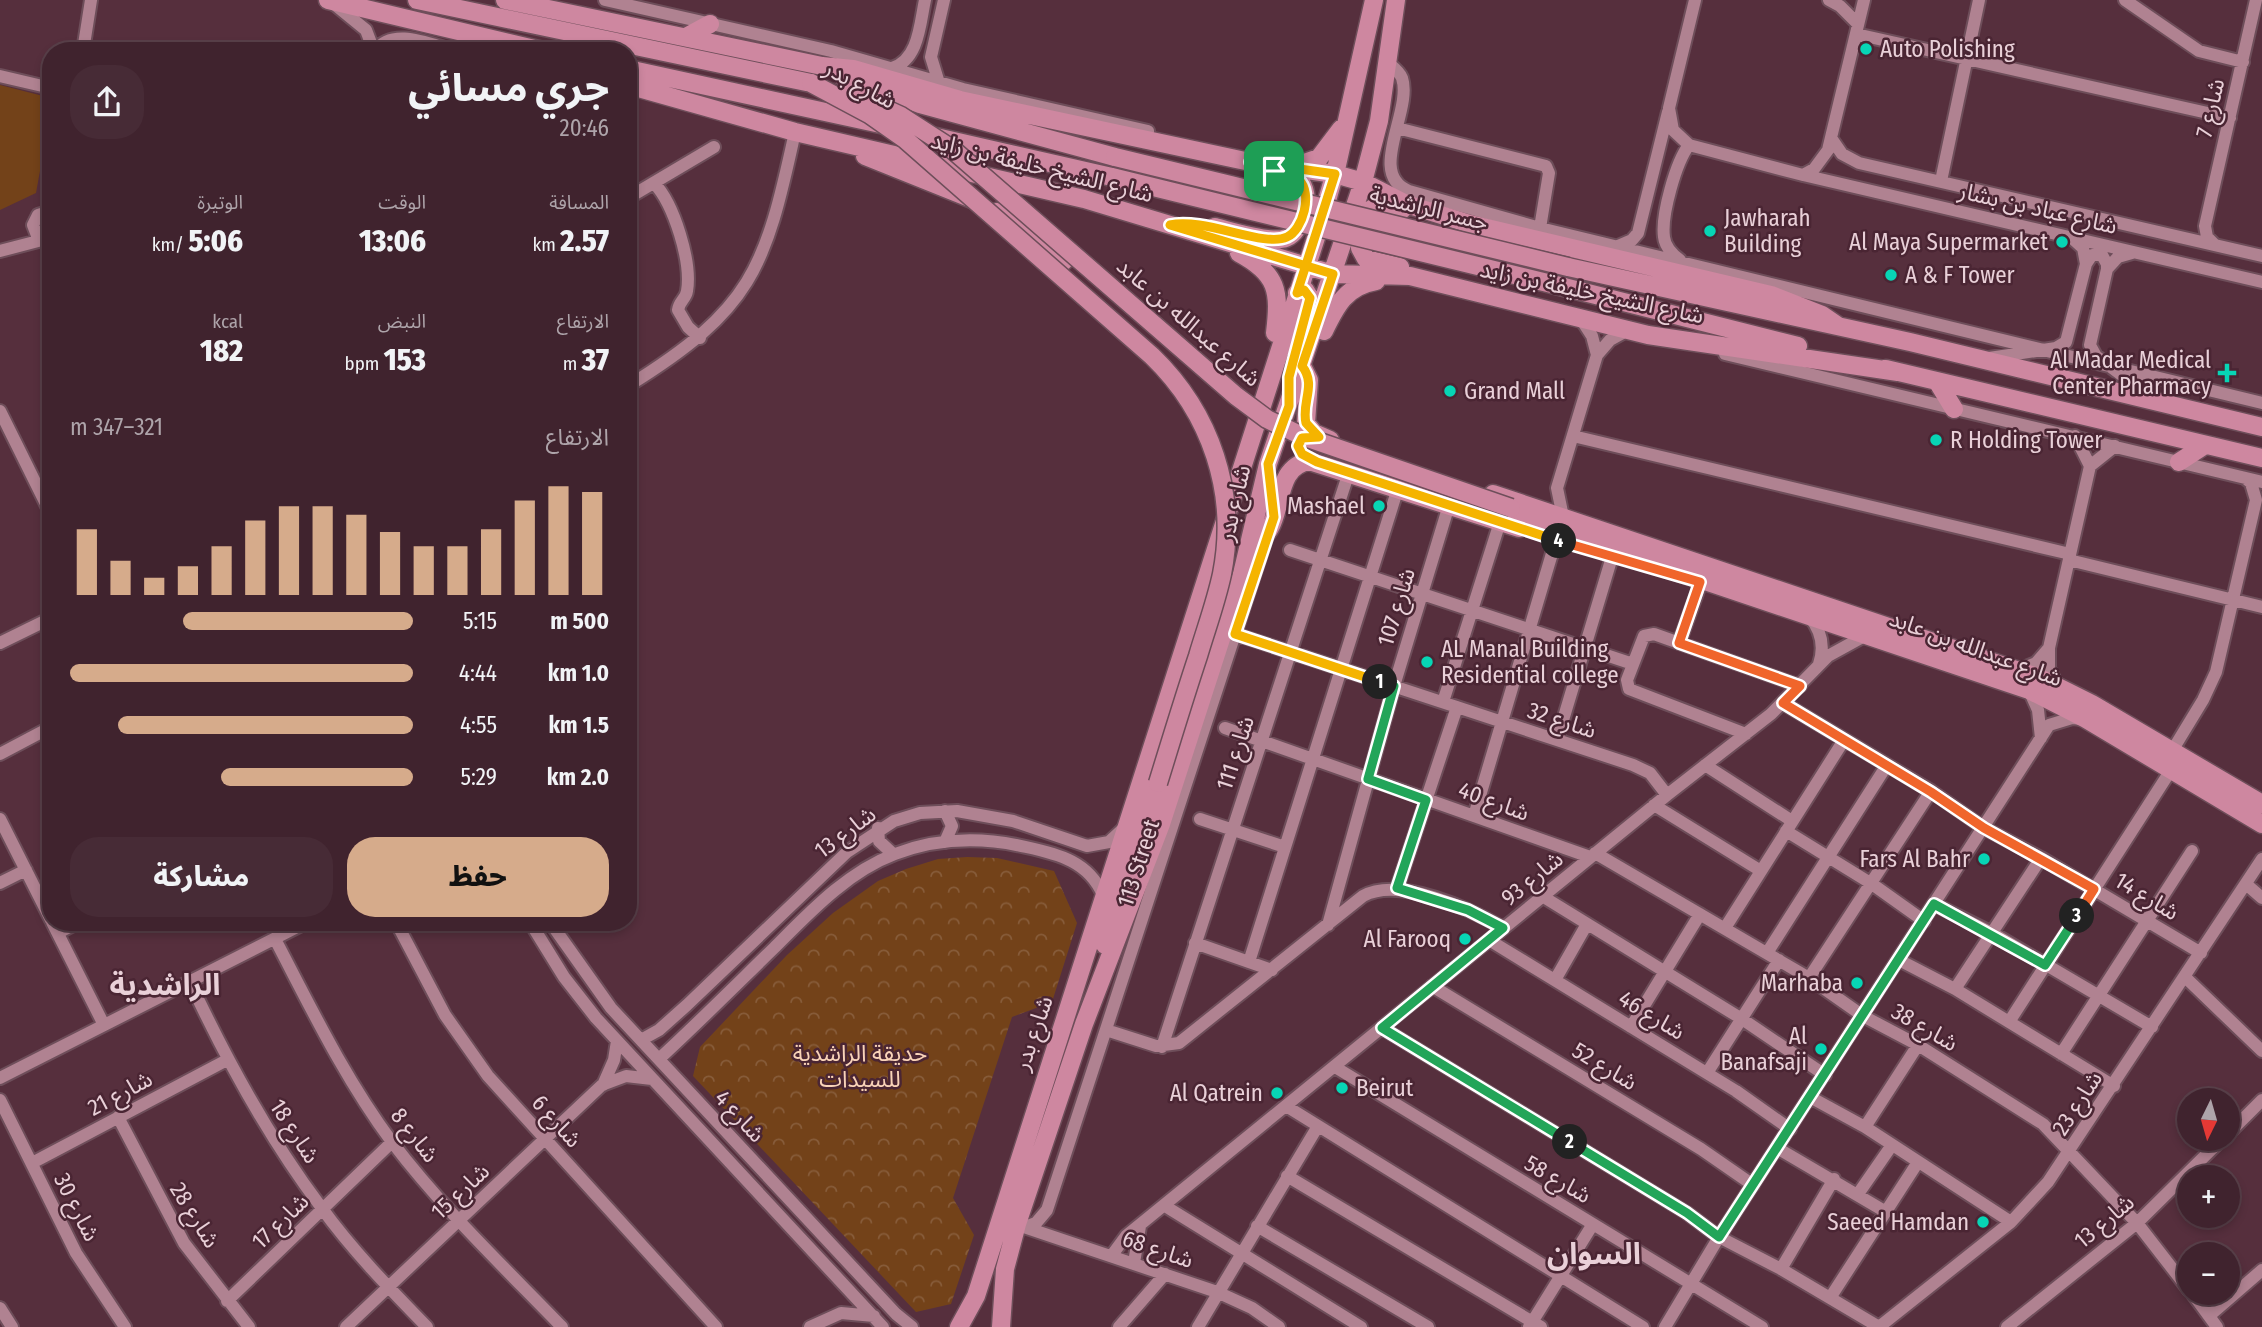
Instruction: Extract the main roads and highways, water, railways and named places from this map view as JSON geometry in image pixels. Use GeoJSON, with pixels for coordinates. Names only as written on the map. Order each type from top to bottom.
{"type":"FeatureCollection","features":[{"type":"Feature","properties":{"kind":"main road"},"geometry":{"type":"LineString","coordinates":[[329,0],[505,42]]}},
{"type":"Feature","properties":{"kind":"main road","name":"شارع بدر"},"geometry":{"type":"LineString","coordinates":[[417,0],[616,42]]}},
{"type":"Feature","properties":{"kind":"main road","name":"شارع الشيخ خليفة بن زايد"},"geometry":{"type":"LineString","coordinates":[[505,0],[531,3],[822,66],[853,69],[960,100],[1250,162],[1335,174],[1363,182],[1406,204],[1462,222],[1535,233],[1578,249],[1770,295],[1822,315],[1838,326]]}},
{"type":"Feature","properties":{"kind":"main road","name":"شارع بدر"},"geometry":{"type":"LineString","coordinates":[[959,1327],[976,1296],[1335,174],[1374,0]]}},
{"type":"Feature","properties":{"kind":"main road","name":"شارع بدر"},"geometry":{"type":"LineString","coordinates":[[1001,1327],[1005,1269],[1090,1009],[1161,824],[1247,555],[1268,464],[1363,182],[1379,121],[1396,0]]}},
{"type":"Feature","properties":{"kind":"main road"},"geometry":{"type":"LineString","coordinates":[[686,37],[709,24]]}},
{"type":"Feature","properties":{"kind":"main road","name":"شارع بدر"},"geometry":{"type":"LineString","coordinates":[[637,46],[811,83],[869,114],[906,140],[1152,356],[1177,382],[1205,427],[1222,480],[1226,517],[1225,555],[1218,591],[1104,948],[1090,1009]]}},
{"type":"Feature","properties":{"kind":"main road","name":"شارع الشيخ خليفة بن زايد"},"geometry":{"type":"LineString","coordinates":[[822,66],[920,104],[1115,158]]}},
{"type":"Feature","properties":{"kind":"main road","name":"شارع الشيخ خليفة بن زايد"},"geometry":{"type":"LineString","coordinates":[[637,71],[1112,177]]}},
{"type":"Feature","properties":{"kind":"main road","name":"شارع عبدالله بن عابد"},"geometry":{"type":"LineString","coordinates":[[811,83],[843,90],[873,102],[940,140],[1236,396],[1267,419],[1331,447],[1507,515],[1556,540],[1612,558],[1696,574]]}},
{"type":"Feature","properties":{"kind":"main road","name":"شارع الشيخ خليفة بن زايد"},"geometry":{"type":"LineString","coordinates":[[637,88],[795,132],[1084,199],[1333,274],[1413,277],[1628,330],[1898,372]]}},
{"type":"Feature","properties":{"kind":"main road"},"geometry":{"type":"LineString","coordinates":[[1288,167],[1312,162],[1331,145],[1348,116]]}},
{"type":"Feature","properties":{"kind":"main road"},"geometry":{"type":"LineString","coordinates":[[1379,121],[1379,165],[1385,185],[1402,198],[1441,211],[1462,222]]}},
{"type":"Feature","properties":{"kind":"main road","name":"شارع عبدالله بن عابد"},"geometry":{"type":"LineString","coordinates":[[844,143],[893,169],[986,206],[1024,230],[1232,405],[1261,424],[1309,447],[1507,515],[2019,670],[2057,685],[2262,804]]}},
{"type":"Feature","properties":{"kind":"main road","name":"جسر الراشدية"},"geometry":{"type":"LineString","coordinates":[[1115,158],[1569,267]]}},
{"type":"Feature","properties":{"kind":"main road"},"geometry":{"type":"LineString","coordinates":[[1170,225],[1194,223],[1279,240],[1293,234],[1306,195],[1302,184],[1291,175],[1250,162]]}},
{"type":"Feature","properties":{"kind":"main road","name":"جسر الراشدية"},"geometry":{"type":"LineString","coordinates":[[1112,177],[1564,287]]}},
{"type":"Feature","properties":{"kind":"main road"},"geometry":{"type":"LineString","coordinates":[[1428,296],[1413,277],[1401,268],[1362,256],[1360,248],[1370,210],[1386,205],[1439,222],[1462,222]]}},
{"type":"Feature","properties":{"kind":"main road"},"geometry":{"type":"LineString","coordinates":[[1499,218],[1535,233]]}},
{"type":"Feature","properties":{"kind":"main road"},"geometry":{"type":"LineString","coordinates":[[1205,235],[1260,265],[1275,287],[1278,308],[1270,376]]}},
{"type":"Feature","properties":{"kind":"main road"},"geometry":{"type":"LineString","coordinates":[[1578,249],[1608,244]]}},
{"type":"Feature","properties":{"kind":"main road","name":"شارع الشيخ خليفة بن زايد"},"geometry":{"type":"LineString","coordinates":[[1569,267],[1982,359],[2262,427]]}},
{"type":"Feature","properties":{"kind":"main road"},"geometry":{"type":"LineString","coordinates":[[1319,437],[1306,423],[1310,387],[1304,359],[1319,341],[1346,294],[1366,282],[1413,277]]}},
{"type":"Feature","properties":{"kind":"main road","name":"شارع الشيخ خليفة بن زايد"},"geometry":{"type":"LineString","coordinates":[[1564,287],[1898,372],[2262,458]]}},
{"type":"Feature","properties":{"kind":"main road"},"geometry":{"type":"LineString","coordinates":[[1289,406],[1289,377],[1310,298],[1304,290],[1297,293]]}},
{"type":"Feature","properties":{"kind":"main road"},"geometry":{"type":"LineString","coordinates":[[1937,381],[1954,409]]}},
{"type":"Feature","properties":{"kind":"main road"},"geometry":{"type":"LineString","coordinates":[[1317,462],[1302,454],[1298,446],[1306,436],[1319,437]]}},
{"type":"Feature","properties":{"kind":"main road","name":"شارع عبدالله بن عابد"},"geometry":{"type":"LineString","coordinates":[[1319,437],[1563,516],[1696,574],[2029,690],[2086,719],[2262,824]]}},
{"type":"Feature","properties":{"kind":"main road"},"geometry":{"type":"LineString","coordinates":[[2179,462],[2205,445]]}},
{"type":"Feature","properties":{"kind":"main road","name":"شارع عبدالله بن عابد"},"geometry":{"type":"LineString","coordinates":[[1317,462],[1449,505],[1507,515]]}},
{"type":"Feature","properties":{"kind":"main road"},"geometry":{"type":"LineString","coordinates":[[1247,555],[1272,523],[1290,471],[1302,463],[1317,462]]}},
{"type":"Feature","properties":{"kind":"main road"},"geometry":{"type":"LineString","coordinates":[[1268,464],[1272,523]]}},
{"type":"Feature","properties":{"kind":"place","name":"Auto Polishing"},"geometry":{"type":"Point","coordinates":[1866,49]}},
{"type":"Feature","properties":{"kind":"place","name":"Jawharah Building"},"geometry":{"type":"Point","coordinates":[1710,231]}},
{"type":"Feature","properties":{"kind":"place","name":"Al Maya Supermarket"},"geometry":{"type":"Point","coordinates":[2062,242]}},
{"type":"Feature","properties":{"kind":"place","name":"A & F Tower"},"geometry":{"type":"Point","coordinates":[1891,275]}},
{"type":"Feature","properties":{"kind":"place","name":"Al Madar Medical Center Pharmacy"},"geometry":{"type":"Point","coordinates":[2227,373]}},
{"type":"Feature","properties":{"kind":"place","name":"Grand Mall"},"geometry":{"type":"Point","coordinates":[1450,391]}},
{"type":"Feature","properties":{"kind":"place","name":"R Holding Tower"},"geometry":{"type":"Point","coordinates":[1936,440]}},
{"type":"Feature","properties":{"kind":"place","name":"Mashael"},"geometry":{"type":"Point","coordinates":[1379,506]}},
{"type":"Feature","properties":{"kind":"place","name":"AL Manal Building Residential college"},"geometry":{"type":"Point","coordinates":[1427,662]}},
{"type":"Feature","properties":{"kind":"place","name":"Fars Al Bahr"},"geometry":{"type":"Point","coordinates":[1984,859]}},
{"type":"Feature","properties":{"kind":"place","name":"Al Farooq"},"geometry":{"type":"Point","coordinates":[1465,939]}},
{"type":"Feature","properties":{"kind":"place","name":"Marhaba"},"geometry":{"type":"Point","coordinates":[1857,983]}},
{"type":"Feature","properties":{"kind":"place","name":"Al Banafsaji"},"geometry":{"type":"Point","coordinates":[1821,1049]}},
{"type":"Feature","properties":{"kind":"place","name":"Beirut"},"geometry":{"type":"Point","coordinates":[1342,1088]}},
{"type":"Feature","properties":{"kind":"place","name":"Al Qatrein"},"geometry":{"type":"Point","coordinates":[1277,1093]}},
{"type":"Feature","properties":{"kind":"place","name":"Saeed Hamdan"},"geometry":{"type":"Point","coordinates":[1983,1222]}},
{"type":"Feature","properties":{"kind":"district","name":"الراشدية"},"geometry":{"type":"Point","coordinates":[165,985]}},
{"type":"Feature","properties":{"kind":"district","name":"السوان"},"geometry":{"type":"Point","coordinates":[1594,1254]}},
{"type":"Feature","properties":{"kind":"park label","name":"حديقة الراشدية للسيدات"},"geometry":{"type":"Point","coordinates":[860,1066]}}]}
